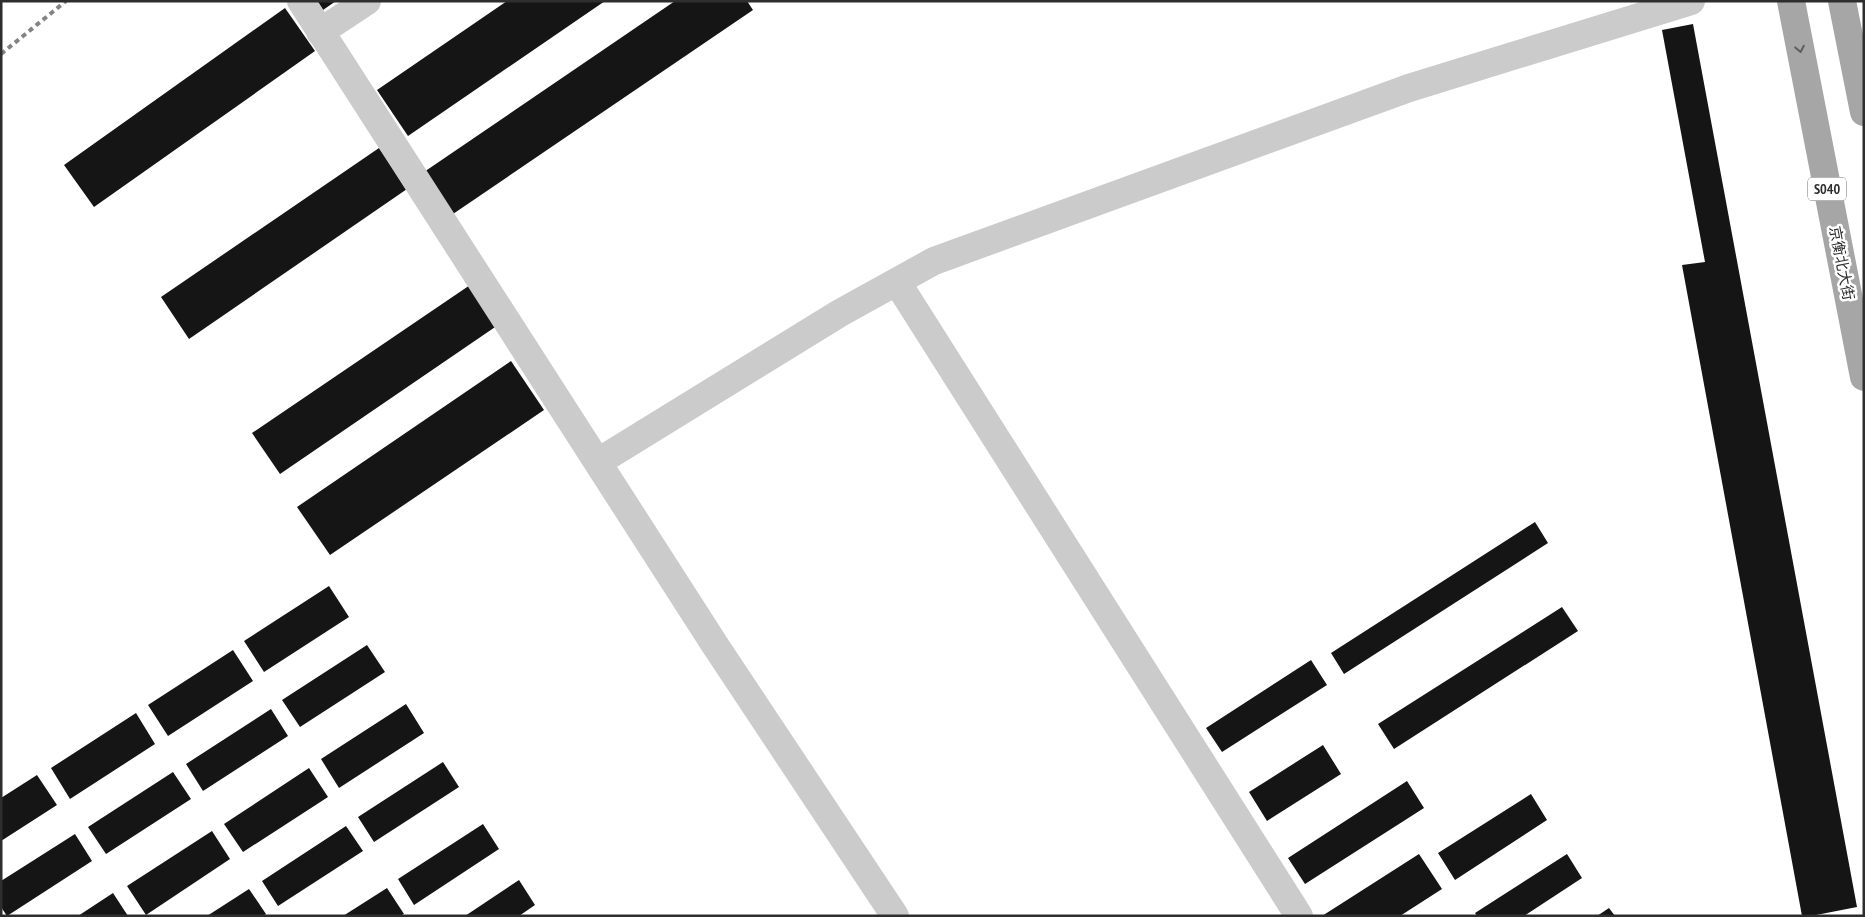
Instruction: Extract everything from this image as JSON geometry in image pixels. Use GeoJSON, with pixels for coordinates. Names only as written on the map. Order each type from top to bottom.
{"type":"FeatureCollection","features":[{"type":"Feature","properties":{"kind":"main road","name":"京衡北大街"},"geometry":{"type":"LineString","coordinates":[[1791,1],[1864,377]]}},
{"type":"Feature","properties":{"kind":"main road"},"geometry":{"type":"LineString","coordinates":[[1842,1],[1864,112]]}},
{"type":"Feature","properties":{"kind":"street"},"geometry":{"type":"LineString","coordinates":[[301,1],[715,645],[895,916]]}},
{"type":"Feature","properties":{"kind":"street"},"geometry":{"type":"LineString","coordinates":[[320,32],[367,1]]}},
{"type":"Feature","properties":{"kind":"street"},"geometry":{"type":"LineString","coordinates":[[598,462],[840,314],[934,262],[1409,88],[1691,1]]}},
{"type":"Feature","properties":{"kind":"street"},"geometry":{"type":"LineString","coordinates":[[897,282],[1299,916]]}},
{"type":"Feature","properties":{"kind":"building"},"geometry":{"type":"Polygon","coordinates":[[[317,1],[336,1],[323,10],[317,1]]]}},
{"type":"Feature","properties":{"kind":"building"},"geometry":{"type":"Polygon","coordinates":[[[507,1],[605,1],[408,136],[377,90],[507,1]]]}},
{"type":"Feature","properties":{"kind":"building"},"geometry":{"type":"Polygon","coordinates":[[[675,1],[747,1],[753,10],[453,214],[424,172],[675,1]]]}},
{"type":"Feature","properties":{"kind":"building"},"geometry":{"type":"Polygon","coordinates":[[[285,8],[315,51],[94,207],[64,165],[285,8]]]}},
{"type":"Feature","properties":{"kind":"building"},"geometry":{"type":"Polygon","coordinates":[[[1693,24],[1857,907],[1811,916],[1802,916],[1682,265],[1705,262],[1662,30],[1693,24]]]}},
{"type":"Feature","properties":{"kind":"building"},"geometry":{"type":"Polygon","coordinates":[[[379,148],[407,189],[189,339],[161,297],[379,148]]]}},
{"type":"Feature","properties":{"kind":"building"},"geometry":{"type":"Polygon","coordinates":[[[473,283],[501,323],[280,474],[252,433],[473,283]]]}},
{"type":"Feature","properties":{"kind":"building"},"geometry":{"type":"Polygon","coordinates":[[[511,361],[544,410],[330,555],[297,507],[511,361]]]}},
{"type":"Feature","properties":{"kind":"building"},"geometry":{"type":"Polygon","coordinates":[[[1535,522],[1548,543],[1344,674],[1331,653],[1535,522]]]}},
{"type":"Feature","properties":{"kind":"building"},"geometry":{"type":"Polygon","coordinates":[[[329,586],[349,617],[264,672],[244,641],[329,586]]]}},
{"type":"Feature","properties":{"kind":"building"},"geometry":{"type":"Polygon","coordinates":[[[1562,607],[1578,631],[1394,749],[1378,724],[1562,607]]]}},
{"type":"Feature","properties":{"kind":"building"},"geometry":{"type":"Polygon","coordinates":[[[367,645],[385,672],[300,727],[282,700],[367,645]]]}},
{"type":"Feature","properties":{"kind":"building"},"geometry":{"type":"Polygon","coordinates":[[[233,650],[253,681],[168,736],[148,705],[233,650]]]}},
{"type":"Feature","properties":{"kind":"building"},"geometry":{"type":"Polygon","coordinates":[[[1311,660],[1327,685],[1222,752],[1206,728],[1311,660]]]}},
{"type":"Feature","properties":{"kind":"building"},"geometry":{"type":"Polygon","coordinates":[[[406,704],[424,733],[339,788],[321,759],[406,704]]]}},
{"type":"Feature","properties":{"kind":"building"},"geometry":{"type":"Polygon","coordinates":[[[271,709],[288,736],[203,791],[186,764],[271,709]]]}},
{"type":"Feature","properties":{"kind":"building"},"geometry":{"type":"Polygon","coordinates":[[[136,713],[155,744],[70,799],[51,768],[136,713]]]}},
{"type":"Feature","properties":{"kind":"building"},"geometry":{"type":"Polygon","coordinates":[[[1323,745],[1341,774],[1267,821],[1249,792],[1323,745]]]}},
{"type":"Feature","properties":{"kind":"building"},"geometry":{"type":"Polygon","coordinates":[[[443,762],[459,787],[374,842],[358,817],[443,762]]]}},
{"type":"Feature","properties":{"kind":"building"},"geometry":{"type":"Polygon","coordinates":[[[309,768],[328,797],[243,852],[224,824],[309,768]]]}},
{"type":"Feature","properties":{"kind":"building"},"geometry":{"type":"Polygon","coordinates":[[[173,772],[191,799],[106,854],[88,827],[173,772]]]}},
{"type":"Feature","properties":{"kind":"building"},"geometry":{"type":"Polygon","coordinates":[[[37,775],[57,805],[1,841],[1,798],[37,775]]]}},
{"type":"Feature","properties":{"kind":"building"},"geometry":{"type":"Polygon","coordinates":[[[1407,781],[1424,808],[1305,884],[1288,858],[1407,781]]]}},
{"type":"Feature","properties":{"kind":"building"},"geometry":{"type":"Polygon","coordinates":[[[1531,794],[1547,820],[1455,880],[1438,853],[1531,794]]]}},
{"type":"Feature","properties":{"kind":"building"},"geometry":{"type":"Polygon","coordinates":[[[483,824],[499,849],[414,905],[398,879],[483,824]]]}},
{"type":"Feature","properties":{"kind":"building"},"geometry":{"type":"Polygon","coordinates":[[[346,826],[363,851],[278,906],[262,881],[346,826]]]}},
{"type":"Feature","properties":{"kind":"building"},"geometry":{"type":"Polygon","coordinates":[[[212,831],[230,859],[146,915],[127,886],[212,831]]]}},
{"type":"Feature","properties":{"kind":"building"},"geometry":{"type":"Polygon","coordinates":[[[75,834],[92,861],[7,916],[1,907],[1,881],[75,834]]]}},
{"type":"Feature","properties":{"kind":"building"},"geometry":{"type":"Polygon","coordinates":[[[1419,854],[1442,889],[1400,916],[1322,916],[1419,854]]]}},
{"type":"Feature","properties":{"kind":"building"},"geometry":{"type":"Polygon","coordinates":[[[1567,854],[1582,878],[1524,916],[1477,916],[1475,913],[1567,854]]]}},
{"type":"Feature","properties":{"kind":"building"},"geometry":{"type":"Polygon","coordinates":[[[519,880],[535,905],[519,916],[465,916],[519,880]]]}},
{"type":"Feature","properties":{"kind":"building"},"geometry":{"type":"Polygon","coordinates":[[[387,888],[404,914],[400,916],[343,916],[387,888]]]}},
{"type":"Feature","properties":{"kind":"building"},"geometry":{"type":"Polygon","coordinates":[[[249,889],[266,914],[263,916],[207,916],[249,889]]]}},
{"type":"Feature","properties":{"kind":"building"},"geometry":{"type":"Polygon","coordinates":[[[113,893],[128,916],[78,916],[113,893]]]}},
{"type":"Feature","properties":{"kind":"building"},"geometry":{"type":"Polygon","coordinates":[[[1609,908],[1615,916],[1597,916],[1609,908]]]}},
{"type":"Feature","properties":{"kind":"railway"},"geometry":{"type":"LineString","coordinates":[[1,54],[66,1]]}}]}
